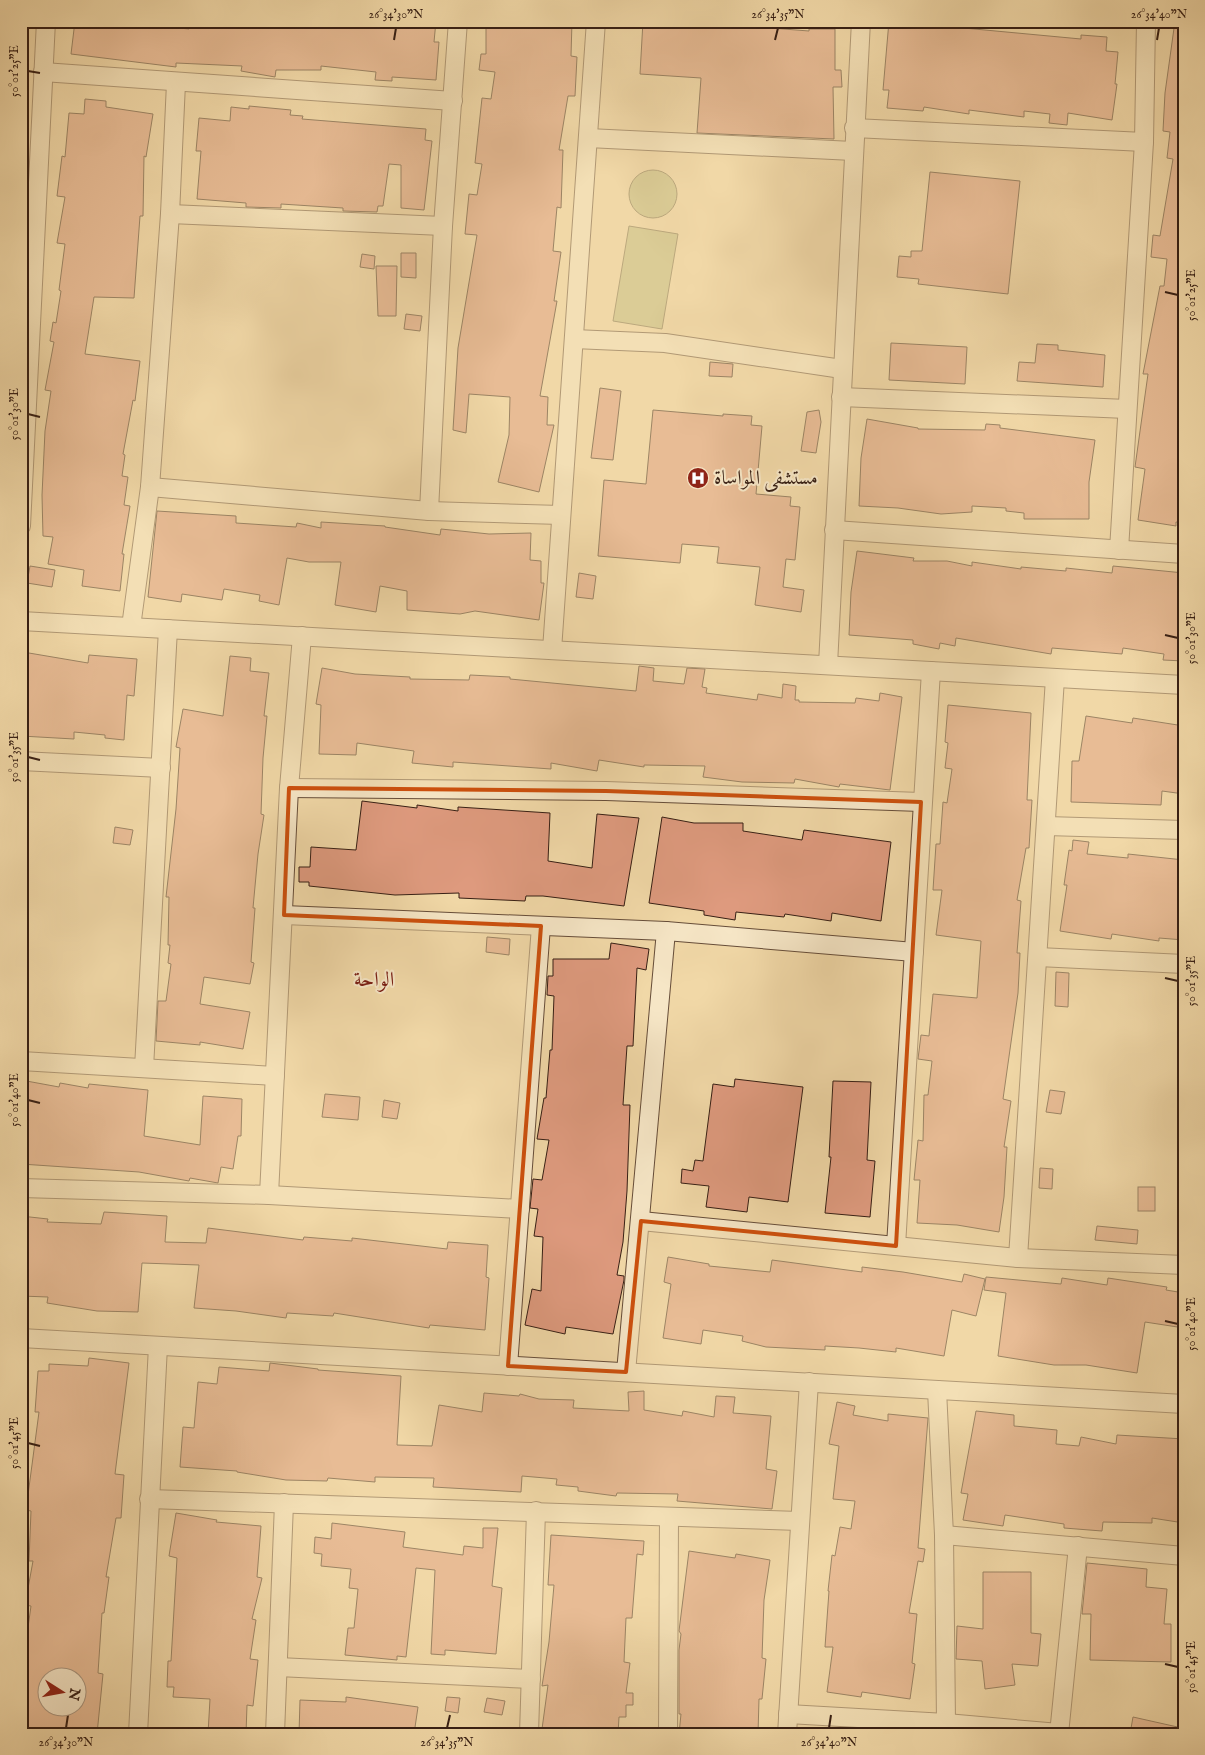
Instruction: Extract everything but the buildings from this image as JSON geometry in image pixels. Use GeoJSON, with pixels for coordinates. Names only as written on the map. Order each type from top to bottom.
{"type":"FeatureCollection","features":[{"type":"Feature","properties":{"kind":"street"},"geometry":{"type":"LineString","coordinates":[[21,526],[46,21]]}},
{"type":"Feature","properties":{"kind":"street"},"geometry":{"type":"LineString","coordinates":[[429,511],[443,226],[458,21]]}},
{"type":"Feature","properties":{"kind":"street"},"geometry":{"type":"LineString","coordinates":[[552,650],[596,21]]}},
{"type":"Feature","properties":{"kind":"street"},"geometry":{"type":"LineString","coordinates":[[828,666],[854,128],[861,21]]}},
{"type":"Feature","properties":{"kind":"street"},"geometry":{"type":"LineString","coordinates":[[1119,550],[1144,142],[1146,21]]}},
{"type":"Feature","properties":{"kind":"street"},"geometry":{"type":"LineString","coordinates":[[43,72],[176,83],[453,101]]}},
{"type":"Feature","properties":{"kind":"street"},"geometry":{"type":"LineString","coordinates":[[131,627],[150,487],[170,214],[176,83]]}},
{"type":"Feature","properties":{"kind":"street"},"geometry":{"type":"LineString","coordinates":[[854,128],[1144,142]]}},
{"type":"Feature","properties":{"kind":"street"},"geometry":{"type":"LineString","coordinates":[[588,138],[853,151]]}},
{"type":"Feature","properties":{"kind":"street"},"geometry":{"type":"LineString","coordinates":[[170,214],[443,226]]}},
{"type":"Feature","properties":{"kind":"street"},"geometry":{"type":"LineString","coordinates":[[574,339],[665,343],[842,369]]}},
{"type":"Feature","properties":{"kind":"street"},"geometry":{"type":"LineString","coordinates":[[841,397],[1128,409]]}},
{"type":"Feature","properties":{"kind":"street"},"geometry":{"type":"LineString","coordinates":[[150,487],[429,511],[561,515]]}},
{"type":"Feature","properties":{"kind":"street"},"geometry":{"type":"LineString","coordinates":[[834,530],[1184,554]]}},
{"type":"Feature","properties":{"kind":"street"},"geometry":{"type":"LineString","coordinates":[[21,621],[1184,685]]}},
{"type":"Feature","properties":{"kind":"street"},"geometry":{"type":"LineString","coordinates":[[144,1068],[168,629]]}},
{"type":"Feature","properties":{"kind":"street"},"geometry":{"type":"LineString","coordinates":[[268,1195],[284,915],[289,788],[302,636]]}},
{"type":"Feature","properties":{"kind":"street"},"geometry":{"type":"LineString","coordinates":[[896,1246],[921,802],[931,671]]}},
{"type":"Feature","properties":{"kind":"street"},"geometry":{"type":"LineString","coordinates":[[1018,1258],[1055,678]]}},
{"type":"Feature","properties":{"kind":"street"},"geometry":{"type":"LineString","coordinates":[[21,761],[160,768]]}},
{"type":"Feature","properties":{"kind":"street"},"geometry":{"type":"LineString","coordinates":[[289,788],[606,791],[921,802]]}},
{"type":"Feature","properties":{"kind":"street"},"geometry":{"type":"LineString","coordinates":[[1046,826],[1184,830]]}},
{"type":"Feature","properties":{"kind":"street"},"geometry":{"type":"LineString","coordinates":[[284,915],[666,931],[914,952]]}},
{"type":"Feature","properties":{"kind":"street"},"geometry":{"type":"LineString","coordinates":[[508,1366],[541,926]]}},
{"type":"Feature","properties":{"kind":"street"},"geometry":{"type":"LineString","coordinates":[[626,1372],[666,931]]}},
{"type":"Feature","properties":{"kind":"street"},"geometry":{"type":"LineString","coordinates":[[1038,957],[1184,964]]}},
{"type":"Feature","properties":{"kind":"street"},"geometry":{"type":"LineString","coordinates":[[21,1061],[275,1076]]}},
{"type":"Feature","properties":{"kind":"street"},"geometry":{"type":"LineString","coordinates":[[21,1188],[268,1195],[520,1209]]}},
{"type":"Feature","properties":{"kind":"street"},"geometry":{"type":"LineString","coordinates":[[641,1222],[1018,1258],[1184,1265]]}},
{"type":"Feature","properties":{"kind":"street"},"geometry":{"type":"LineString","coordinates":[[21,1338],[1184,1404]]}},
{"type":"Feature","properties":{"kind":"street"},"geometry":{"type":"LineString","coordinates":[[138,1734],[158,1346]]}},
{"type":"Feature","properties":{"kind":"street"},"geometry":{"type":"LineString","coordinates":[[787,1734],[809,1382]]}},
{"type":"Feature","properties":{"kind":"street"},"geometry":{"type":"LineString","coordinates":[[937,1390],[944,1535],[946,1723]]}},
{"type":"Feature","properties":{"kind":"street"},"geometry":{"type":"LineString","coordinates":[[149,1499],[799,1521]]}},
{"type":"Feature","properties":{"kind":"street"},"geometry":{"type":"LineString","coordinates":[[275,1734],[284,1503]]}},
{"type":"Feature","properties":{"kind":"street"},"geometry":{"type":"LineString","coordinates":[[529,1734],[536,1511]]}},
{"type":"Feature","properties":{"kind":"street"},"geometry":{"type":"LineString","coordinates":[[668,1734],[669,1517]]}},
{"type":"Feature","properties":{"kind":"street"},"geometry":{"type":"LineString","coordinates":[[944,1535],[1184,1556]]}},
{"type":"Feature","properties":{"kind":"street"},"geometry":{"type":"LineString","coordinates":[[788,1714],[946,1723],[1059,1734],[1078,1546]]}},
{"type":"Feature","properties":{"kind":"street"},"geometry":{"type":"LineString","coordinates":[[278,1667],[531,1679]]}},
{"type":"Feature","properties":{"kind":"highlighted area"},"geometry":{"type":"Polygon","coordinates":[[[289,788],[606,791],[921,802],[896,1246],[641,1221],[626,1372],[508,1366],[541,926],[284,915],[289,788]]]}},
{"type":"Feature","properties":{"kind":"shaded area"},"geometry":{"type":"Polygon","coordinates":[[[653,170],[662,172],[670,177],[675,185],[677,194],[675,203],[670,211],[662,216],[653,218],[644,216],[636,211],[631,203],[629,194],[631,185],[636,177],[644,172],[653,170]]]}},
{"type":"Feature","properties":{"kind":"shaded area"},"geometry":{"type":"Polygon","coordinates":[[[629,226],[678,234],[662,329],[613,321],[629,226]]]}},
{"type":"Feature","properties":{"kind":"place","name":"مستشفى المواساة"},"geometry":{"type":"Point","coordinates":[698,478]}},
{"type":"Feature","properties":{"kind":"district","name":"الواحة"},"geometry":{"type":"Point","coordinates":[374,980]}}]}
